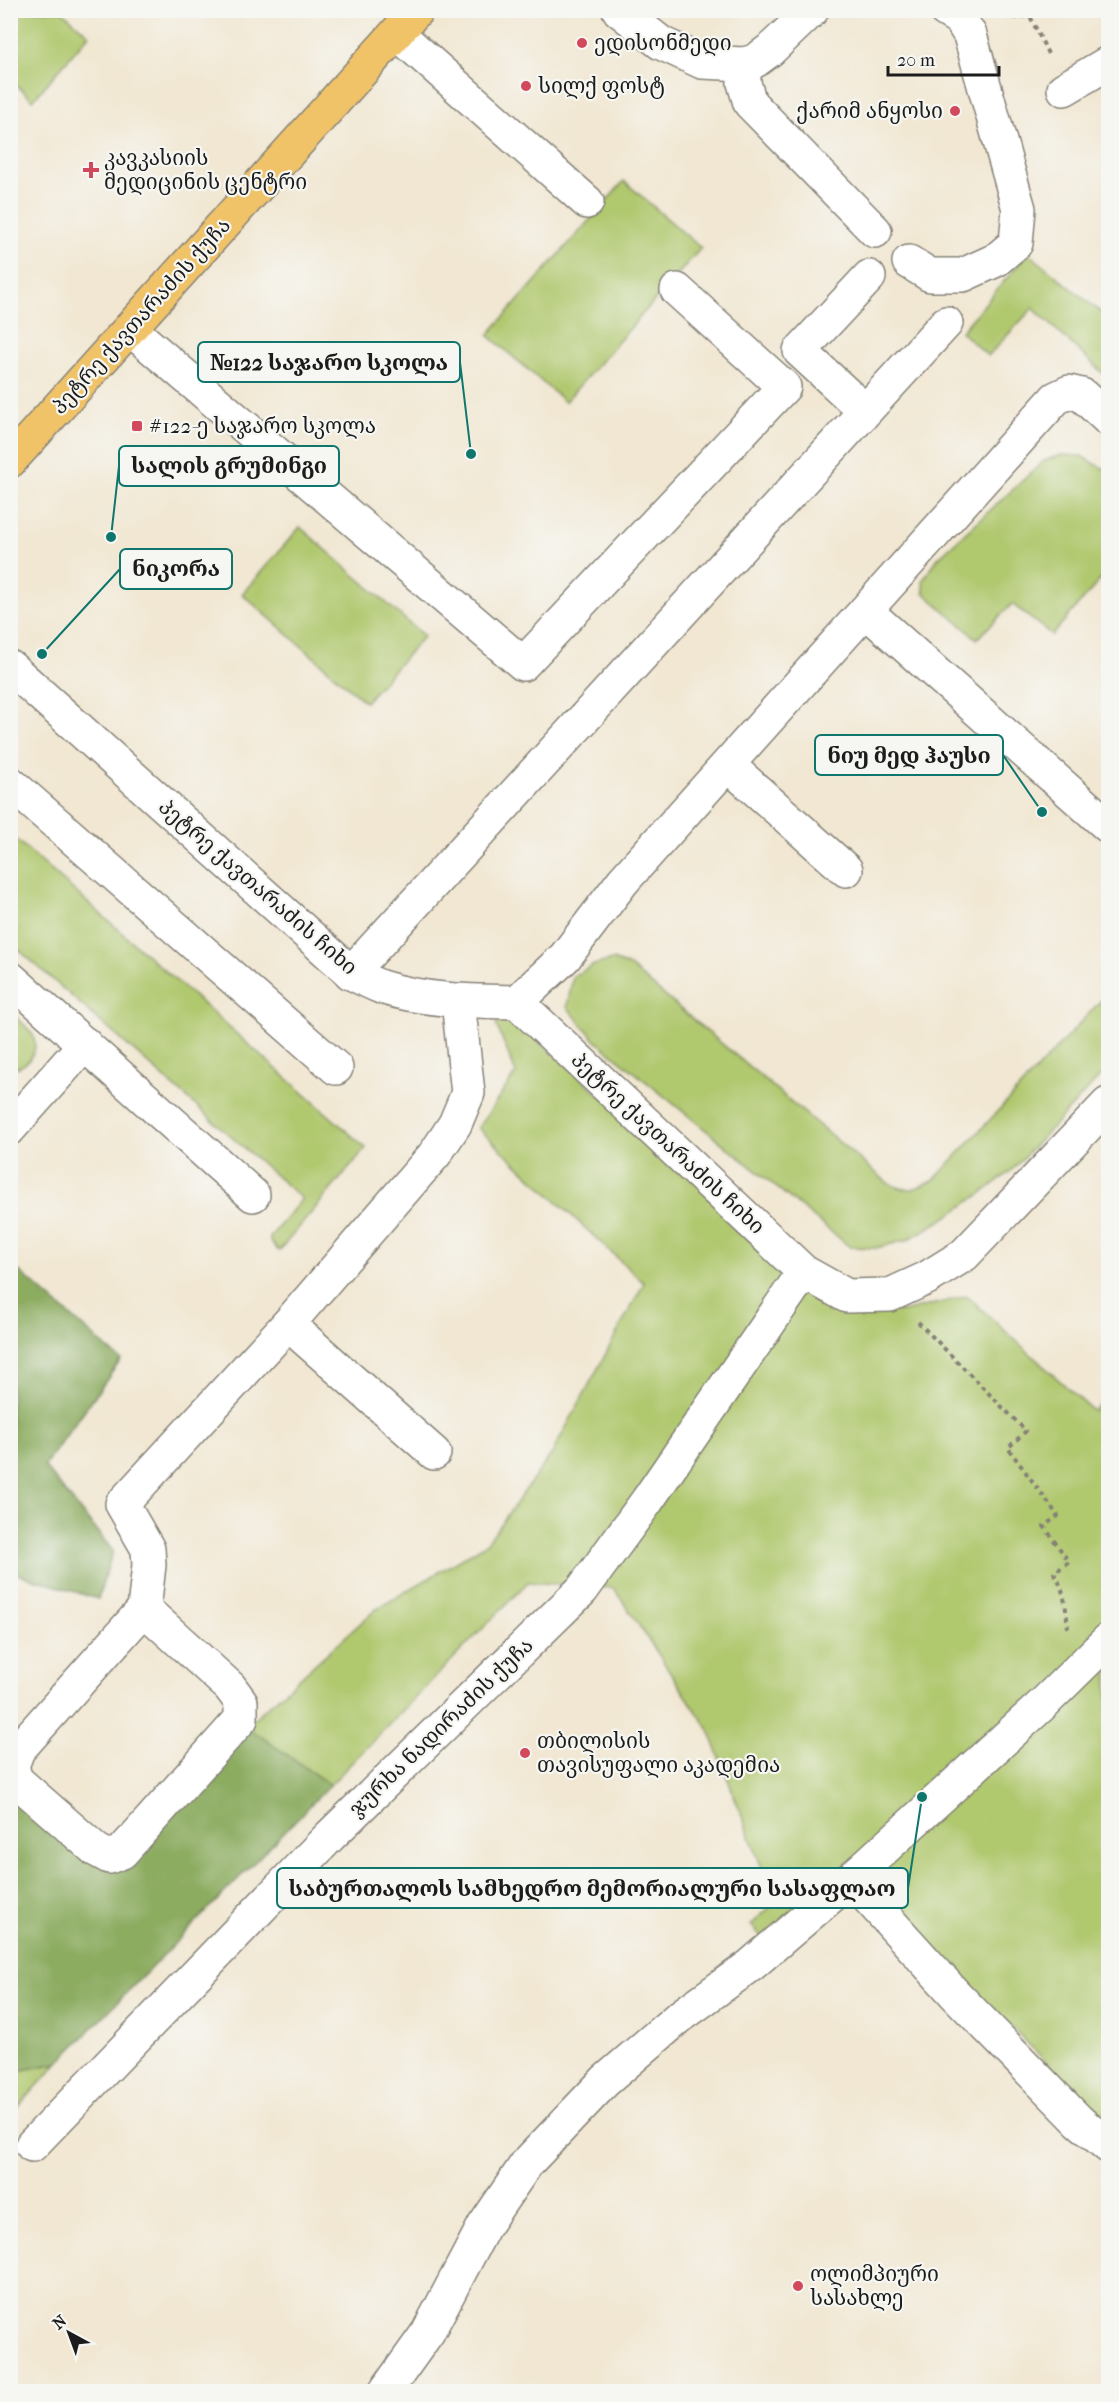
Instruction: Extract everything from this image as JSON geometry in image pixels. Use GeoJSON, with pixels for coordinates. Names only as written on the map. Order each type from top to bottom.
{"type":"FeatureCollection","features":[{"type":"Feature","properties":{"kind":"main road","name":"პეტრე ქავთარაძის ქუჩა"},"geometry":{"type":"LineString","coordinates":[[10,461],[407,22]]}},
{"type":"Feature","properties":{"kind":"street"},"geometry":{"type":"LineString","coordinates":[[619,10],[661,43],[702,62],[744,64],[755,61],[770,50],[812,10]]}},
{"type":"Feature","properties":{"kind":"street"},"geometry":{"type":"LineString","coordinates":[[909,261],[930,275],[963,275],[996,260],[1016,243],[1019,210],[970,35],[960,19],[945,10]]}},
{"type":"Feature","properties":{"kind":"street"},"geometry":{"type":"LineString","coordinates":[[407,22],[587,202]]}},
{"type":"Feature","properties":{"kind":"street"},"geometry":{"type":"LineString","coordinates":[[1064,89],[1108,63]]}},
{"type":"Feature","properties":{"kind":"street"},"geometry":{"type":"LineString","coordinates":[[744,64],[744,83],[750,103],[875,231]]}},
{"type":"Feature","properties":{"kind":"street"},"geometry":{"type":"LineString","coordinates":[[865,411],[800,351],[869,276]]}},
{"type":"Feature","properties":{"kind":"street"},"geometry":{"type":"LineString","coordinates":[[129,329],[523,664],[784,387],[678,290]]}},
{"type":"Feature","properties":{"kind":"street"},"geometry":{"type":"LineString","coordinates":[[351,973],[946,323]]}},
{"type":"Feature","properties":{"kind":"street"},"geometry":{"type":"LineString","coordinates":[[517,1002],[565,957],[623,880],[1056,398],[1069,392],[1082,395],[1108,419]]}},
{"type":"Feature","properties":{"kind":"street"},"geometry":{"type":"LineString","coordinates":[[866,611],[1108,826]]}},
{"type":"Feature","properties":{"kind":"street","name":"პეტრე ქავთარაძის ჩიხი"},"geometry":{"type":"LineString","coordinates":[[10,667],[351,973],[381,987],[458,1001],[517,1002],[804,1272],[847,1296],[890,1295],[927,1278],[964,1255],[1108,1104]]}},
{"type":"Feature","properties":{"kind":"street"},"geometry":{"type":"LineString","coordinates":[[728,765],[846,870]]}},
{"type":"Feature","properties":{"kind":"street"},"geometry":{"type":"LineString","coordinates":[[10,783],[336,1068]]}},
{"type":"Feature","properties":{"kind":"street"},"geometry":{"type":"LineString","coordinates":[[10,978],[253,1195]]}},
{"type":"Feature","properties":{"kind":"street"},"geometry":{"type":"LineString","coordinates":[[144,1610],[230,1687],[241,1702],[241,1719],[122,1852],[109,1857],[96,1850],[16,1780],[12,1766],[18,1750],[144,1610],[149,1565],[148,1549],[122,1504],[288,1324],[435,1154],[455,1124],[468,1093],[458,1001]]}},
{"type":"Feature","properties":{"kind":"street"},"geometry":{"type":"LineString","coordinates":[[16,1112],[84,1044]]}},
{"type":"Feature","properties":{"kind":"street","name":"ჯურხა ნადირაძის ქუჩა"},"geometry":{"type":"LineString","coordinates":[[32,2145],[330,1836],[582,1590],[654,1492],[804,1272]]}},
{"type":"Feature","properties":{"kind":"street"},"geometry":{"type":"LineString","coordinates":[[288,1324],[434,1453]]}},
{"type":"Feature","properties":{"kind":"street"},"geometry":{"type":"LineString","coordinates":[[385,2391],[428,2332],[484,2226],[526,2163],[605,2081],[678,2018],[751,1965],[850,1879],[1108,1641]]}},
{"type":"Feature","properties":{"kind":"street"},"geometry":{"type":"LineString","coordinates":[[850,1879],[964,2003],[1079,2121],[1108,2146]]}},
{"type":"Feature","properties":{"kind":"path"},"geometry":{"type":"LineString","coordinates":[[1010,10],[1013,18],[1030,16],[1064,89]]}},
{"type":"Feature","properties":{"kind":"path"},"geometry":{"type":"LineString","coordinates":[[923,1327],[1026,1431],[1008,1448],[1058,1516],[1044,1526],[1070,1562],[1054,1573],[1065,1599],[1068,1629],[1072,1637]]}},
{"type":"Feature","properties":{"kind":"green space"},"geometry":{"type":"Polygon","coordinates":[[[11,10],[62,11],[89,35],[33,100],[11,80],[11,10]]]}},
{"type":"Feature","properties":{"kind":"green space"},"geometry":{"type":"Polygon","coordinates":[[[624,181],[701,248],[565,402],[488,335],[624,181]]]}},
{"type":"Feature","properties":{"kind":"green space"},"geometry":{"type":"Polygon","coordinates":[[[1028,253],[1108,318],[1108,378],[1033,308],[988,356],[961,332],[1028,253]]]}},
{"type":"Feature","properties":{"kind":"green space"},"geometry":{"type":"Polygon","coordinates":[[[1061,455],[1081,456],[1108,471],[1108,571],[1052,635],[1012,604],[977,639],[924,593],[923,580],[938,558],[1044,461],[1061,455]]]}},
{"type":"Feature","properties":{"kind":"green space"},"geometry":{"type":"Polygon","coordinates":[[[300,527],[424,636],[365,702],[242,594],[300,527]]]}},
{"type":"Feature","properties":{"kind":"green space"},"geometry":{"type":"Polygon","coordinates":[[[11,835],[366,1148],[279,1251],[270,1241],[270,1237],[302,1199],[11,943],[11,835]]]}},
{"type":"Feature","properties":{"kind":"green space"},"geometry":{"type":"Polygon","coordinates":[[[612,960],[629,966],[888,1183],[901,1188],[915,1188],[933,1181],[1108,993],[1108,1068],[1012,1170],[982,1193],[907,1240],[876,1248],[850,1247],[596,1041],[567,1007],[573,976],[594,965],[612,960]]]}},
{"type":"Feature","properties":{"kind":"green space"},"geometry":{"type":"Polygon","coordinates":[[[11,1013],[30,1031],[35,1044],[30,1059],[16,1068],[11,1068],[11,1013]]]}},
{"type":"Feature","properties":{"kind":"green space"},"geometry":{"type":"Polygon","coordinates":[[[511,1017],[826,1292],[903,1312],[967,1296],[1093,1411],[1108,1395],[1108,2124],[848,1863],[765,1941],[751,1925],[775,1902],[709,1730],[614,1588],[528,1582],[330,1785],[246,1726],[375,1610],[486,1544],[551,1455],[644,1283],[478,1128],[516,1073],[496,1024],[511,1017]]]}},
{"type":"Feature","properties":{"kind":"green space"},"geometry":{"type":"Polygon","coordinates":[[[11,1264],[121,1360],[44,1466],[113,1551],[98,1599],[11,1572],[11,1264]]]}},
{"type":"Feature","properties":{"kind":"green space"},"geometry":{"type":"Polygon","coordinates":[[[246,1726],[330,1785],[58,2063],[11,2072],[11,1796],[86,1861],[246,1726]]]}},
{"type":"Feature","properties":{"kind":"green space"},"geometry":{"type":"Polygon","coordinates":[[[58,2063],[11,2115],[11,2072],[58,2063]]]}},
{"type":"Feature","properties":{"kind":"place","name":"ედისონმედი"},"geometry":{"type":"Point","coordinates":[582,43]}},
{"type":"Feature","properties":{"kind":"place","name":"სილქ ფოსტ"},"geometry":{"type":"Point","coordinates":[526,86]}},
{"type":"Feature","properties":{"kind":"place","name":"ქარიმ ანყოსი"},"geometry":{"type":"Point","coordinates":[955,111]}},
{"type":"Feature","properties":{"kind":"place","name":"კავკასიის მედიცინის ცენტრი"},"geometry":{"type":"Point","coordinates":[91,170]}},
{"type":"Feature","properties":{"kind":"place","name":"#122-ე საჯარო სკოლა"},"geometry":{"type":"Point","coordinates":[137,426]}},
{"type":"Feature","properties":{"kind":"place","name":"№122 საჯარო სკოლა"},"geometry":{"type":"Point","coordinates":[471,454]}},
{"type":"Feature","properties":{"kind":"place","name":"სალის გრუმინგი"},"geometry":{"type":"Point","coordinates":[111,537]}},
{"type":"Feature","properties":{"kind":"place","name":"ნიკორა"},"geometry":{"type":"Point","coordinates":[42,654]}},
{"type":"Feature","properties":{"kind":"place","name":"ნიუ მედ ჰაუსი"},"geometry":{"type":"Point","coordinates":[1042,812]}},
{"type":"Feature","properties":{"kind":"place","name":"თბილისის თავისუფალი აკადემია"},"geometry":{"type":"Point","coordinates":[525,1753]}},
{"type":"Feature","properties":{"kind":"place","name":"საბურთალოს სამხედრო მემორიალური სასაფლაო"},"geometry":{"type":"Point","coordinates":[922,1797]}},
{"type":"Feature","properties":{"kind":"place","name":"ოლიმპიური სასახლე"},"geometry":{"type":"Point","coordinates":[798,2286]}}]}
